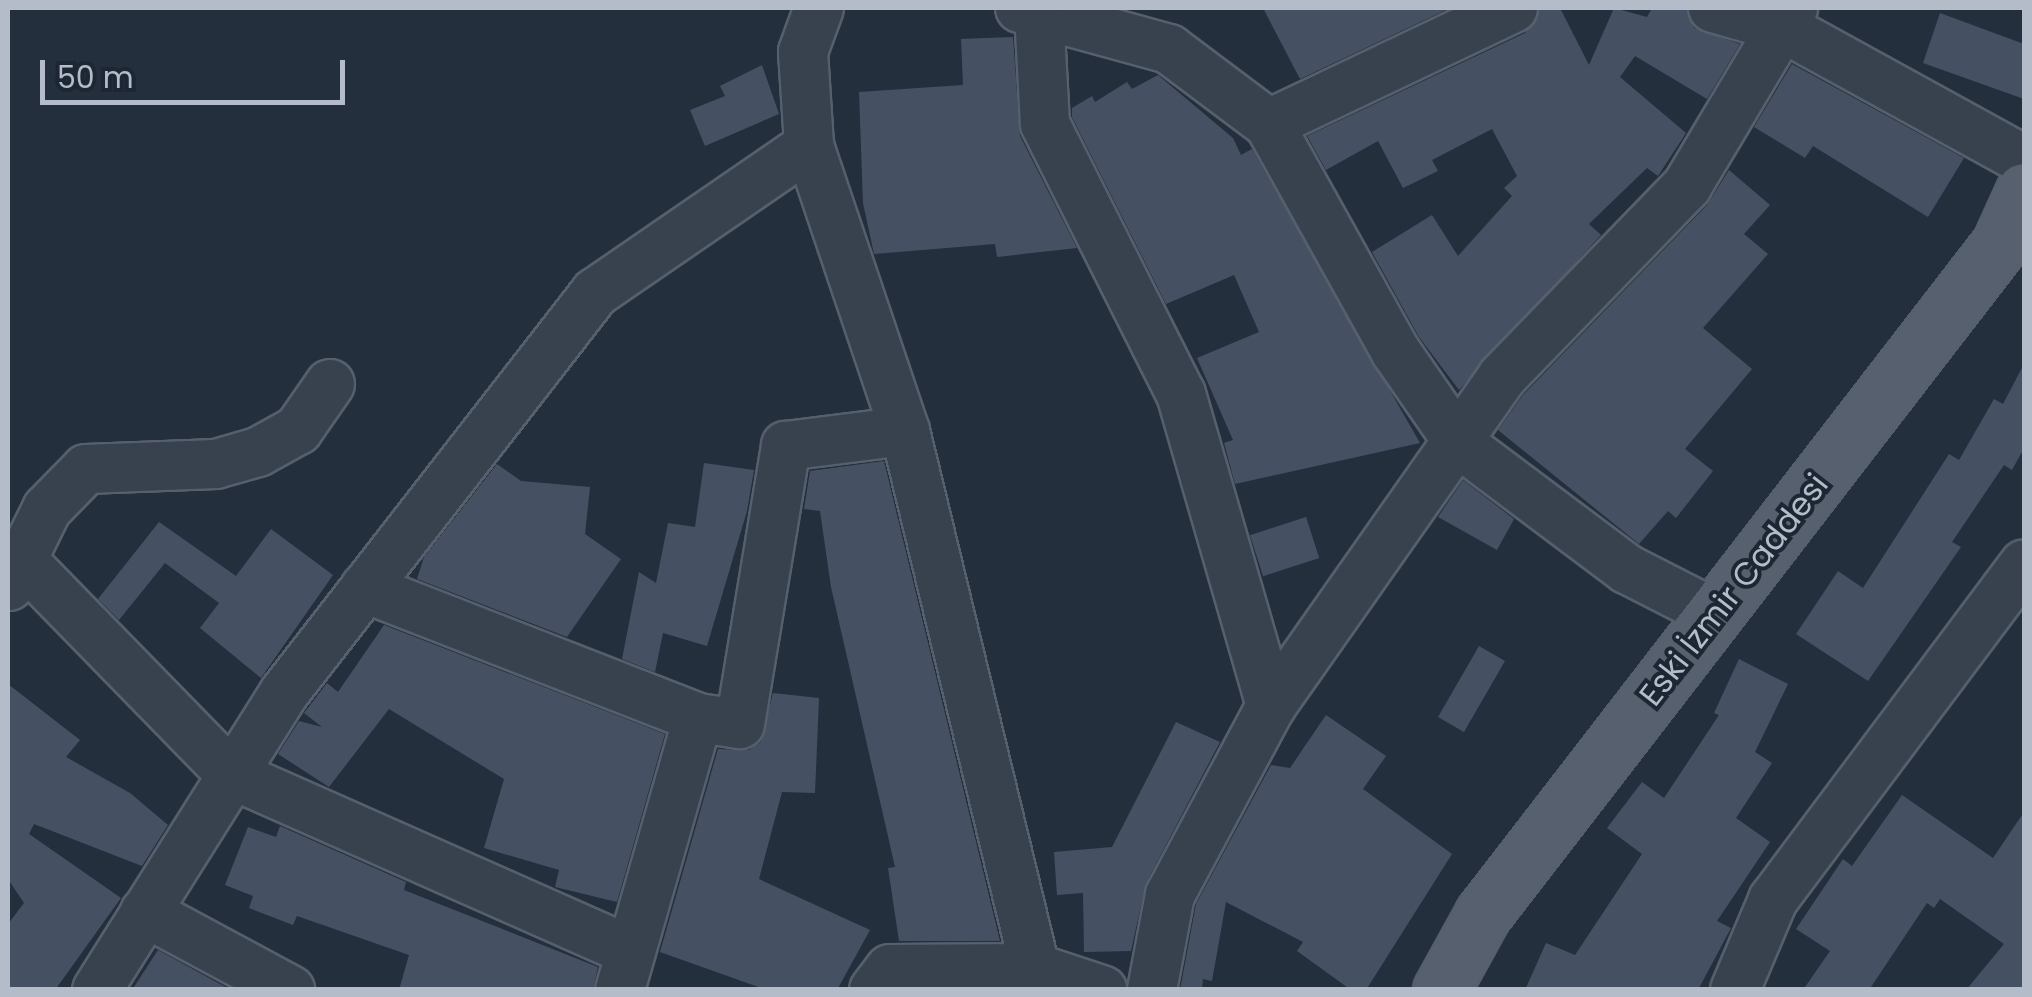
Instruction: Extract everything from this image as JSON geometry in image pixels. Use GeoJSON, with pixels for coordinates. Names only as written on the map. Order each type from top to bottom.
{"type":"FeatureCollection","features":[{"type":"Feature","properties":{"kind":"main road","name":"Eski İzmir Caddesi"},"geometry":{"type":"LineString","coordinates":[[1442,990],[1483,914],[2000,244],[2024,191]]}},
{"type":"Feature","properties":{"kind":"street"},"geometry":{"type":"LineString","coordinates":[[820,8],[803,52],[810,146],[906,432],[1035,968]]}},
{"type":"Feature","properties":{"kind":"street"},"geometry":{"type":"LineString","coordinates":[[1268,124],[1513,8]]}},
{"type":"Feature","properties":{"kind":"street"},"geometry":{"type":"LineString","coordinates":[[1713,8],[1789,18],[2024,160]]}},
{"type":"Feature","properties":{"kind":"street"},"geometry":{"type":"LineString","coordinates":[[1271,706],[1181,394],[1045,124],[1029,10],[1169,49],[1268,124],[1396,352],[1459,443],[1627,569],[1717,615]]}},
{"type":"Feature","properties":{"kind":"street"},"geometry":{"type":"LineString","coordinates":[[1152,990],[1170,894],[1271,706],[1502,377],[1566,304],[1687,186],[1789,18]]}},
{"type":"Feature","properties":{"kind":"street"},"geometry":{"type":"LineString","coordinates":[[97,990],[284,692],[595,293],[810,146]]}},
{"type":"Feature","properties":{"kind":"street"},"geometry":{"type":"LineString","coordinates":[[330,384],[298,430],[258,452],[216,464],[86,470],[48,509],[14,574],[232,774],[625,970],[698,718]]}},
{"type":"Feature","properties":{"kind":"street"},"geometry":{"type":"LineString","coordinates":[[366,588],[698,718],[740,724],[786,446],[906,432]]}},
{"type":"Feature","properties":{"kind":"street"},"geometry":{"type":"LineString","coordinates":[[1735,990],[1773,900],[2024,564]]}},
{"type":"Feature","properties":{"kind":"street"},"geometry":{"type":"LineString","coordinates":[[145,912],[290,990]]}},
{"type":"Feature","properties":{"kind":"street"},"geometry":{"type":"LineString","coordinates":[[874,990],[890,970],[1035,968],[1102,990]]}},
{"type":"Feature","properties":{"kind":"building"},"geometry":{"type":"Polygon","coordinates":[[[1263,8],[1450,8],[1300,79],[1263,8]]]}},
{"type":"Feature","properties":{"kind":"building"},"geometry":{"type":"Polygon","coordinates":[[[1540,8],[1560,8],[1589,65],[1614,8],[1647,17],[1652,8],[1686,8],[1694,28],[1740,44],[1707,99],[1635,56],[1620,77],[1686,133],[1658,176],[1647,168],[1589,224],[1601,235],[1459,390],[1419,337],[1372,252],[1432,215],[1458,256],[1512,196],[1504,188],[1517,176],[1492,129],[1432,160],[1438,171],[1403,188],[1378,141],[1326,170],[1307,136],[1525,33],[1540,8]]]}},
{"type":"Feature","properties":{"kind":"building"},"geometry":{"type":"Polygon","coordinates":[[[1940,13],[2024,44],[2024,99],[1923,63],[1940,13]]]}},
{"type":"Feature","properties":{"kind":"building"},"geometry":{"type":"Polygon","coordinates":[[[1013,37],[1020,136],[1077,248],[997,257],[995,244],[874,254],[863,203],[859,92],[963,85],[961,39],[1013,37]]]}},
{"type":"Feature","properties":{"kind":"building"},"geometry":{"type":"Polygon","coordinates":[[[1792,64],[1964,158],[1928,217],[1813,146],[1805,158],[1754,127],[1792,64]]]}},
{"type":"Feature","properties":{"kind":"building"},"geometry":{"type":"Polygon","coordinates":[[[762,65],[779,114],[705,146],[690,110],[725,96],[720,86],[762,65]]]}},
{"type":"Feature","properties":{"kind":"building"},"geometry":{"type":"Polygon","coordinates":[[[1158,75],[1233,138],[1241,155],[1252,149],[1420,443],[1235,484],[1224,443],[1233,440],[1197,358],[1259,332],[1234,275],[1166,304],[1072,117],[1072,108],[1092,96],[1095,102],[1127,82],[1132,89],[1158,75]]]}},
{"type":"Feature","properties":{"kind":"building"},"geometry":{"type":"Polygon","coordinates":[[[1729,170],[1770,205],[1744,234],[1768,254],[1703,328],[1752,369],[1685,449],[1713,471],[1676,518],[1668,511],[1639,544],[1498,430],[1523,395],[1707,205],[1729,170]]]}},
{"type":"Feature","properties":{"kind":"building"},"geometry":{"type":"Polygon","coordinates":[[[2024,364],[2024,448],[2012,470],[2004,465],[1952,542],[1961,547],[1868,681],[1796,634],[1838,571],[1863,588],[1949,454],[1959,460],[1994,399],[2003,404],[2024,364]]]}},
{"type":"Feature","properties":{"kind":"building"},"geometry":{"type":"Polygon","coordinates":[[[884,461],[1000,941],[899,941],[888,868],[895,867],[831,587],[820,511],[804,509],[810,471],[884,461]]]}},
{"type":"Feature","properties":{"kind":"building"},"geometry":{"type":"Polygon","coordinates":[[[704,463],[754,470],[747,511],[707,646],[663,633],[655,672],[622,659],[639,572],[656,583],[668,523],[695,527],[704,463]]]}},
{"type":"Feature","properties":{"kind":"building"},"geometry":{"type":"Polygon","coordinates":[[[497,464],[521,481],[590,487],[585,534],[621,559],[567,637],[417,579],[424,557],[497,464]]]}},
{"type":"Feature","properties":{"kind":"building"},"geometry":{"type":"Polygon","coordinates":[[[1463,480],[1514,519],[1497,550],[1438,517],[1463,480]]]}},
{"type":"Feature","properties":{"kind":"building"},"geometry":{"type":"Polygon","coordinates":[[[1306,517],[1319,558],[1263,576],[1250,535],[1306,517]]]}},
{"type":"Feature","properties":{"kind":"building"},"geometry":{"type":"Polygon","coordinates":[[[159,522],[236,576],[271,529],[333,575],[261,678],[200,628],[219,603],[165,563],[119,620],[98,599],[159,522]]]}},
{"type":"Feature","properties":{"kind":"building"},"geometry":{"type":"Polygon","coordinates":[[[384,625],[665,734],[617,902],[555,887],[559,870],[484,848],[504,779],[389,709],[329,787],[278,754],[299,721],[322,727],[304,713],[327,683],[338,692],[384,625]]]}},
{"type":"Feature","properties":{"kind":"building"},"geometry":{"type":"Polygon","coordinates":[[[1479,646],[1505,661],[1464,732],[1438,717],[1479,646]]]}},
{"type":"Feature","properties":{"kind":"building"},"geometry":{"type":"Polygon","coordinates":[[[1739,659],[1788,684],[1755,752],[1772,763],[1736,818],[1770,842],[1717,921],[1731,928],[1698,990],[1525,990],[1546,943],[1575,955],[1642,854],[1607,828],[1642,782],[1664,798],[1719,715],[1714,713],[1739,659]]]}},
{"type":"Feature","properties":{"kind":"building"},"geometry":{"type":"Polygon","coordinates":[[[8,684],[80,740],[66,757],[130,793],[168,825],[142,866],[34,824],[29,834],[121,898],[55,990],[8,990],[8,924],[24,903],[8,879],[8,684]]]}},
{"type":"Feature","properties":{"kind":"building"},"geometry":{"type":"Polygon","coordinates":[[[773,693],[819,698],[815,793],[782,792],[759,879],[870,930],[837,990],[767,990],[660,952],[718,749],[749,750],[761,742],[773,693]]]}},
{"type":"Feature","properties":{"kind":"building"},"geometry":{"type":"Polygon","coordinates":[[[1326,715],[1386,756],[1363,789],[1452,854],[1366,990],[1351,990],[1297,951],[1303,942],[1226,902],[1212,981],[1203,979],[1202,990],[1180,990],[1196,904],[1271,765],[1290,768],[1326,715]]]}},
{"type":"Feature","properties":{"kind":"building"},"geometry":{"type":"Polygon","coordinates":[[[1176,722],[1220,742],[1146,883],[1131,951],[1084,952],[1083,893],[1057,895],[1054,852],[1112,847],[1176,722]]]}},
{"type":"Feature","properties":{"kind":"building"},"geometry":{"type":"Polygon","coordinates":[[[1902,795],[1993,858],[2024,812],[2024,990],[1966,990],[2004,944],[1940,899],[1934,908],[1927,903],[1869,990],[1803,990],[1830,951],[1796,929],[1843,859],[1852,866],[1902,795]]]}},
{"type":"Feature","properties":{"kind":"building"},"geometry":{"type":"Polygon","coordinates":[[[280,826],[406,882],[404,890],[598,967],[593,990],[399,990],[409,955],[297,916],[293,925],[249,908],[253,896],[225,885],[248,827],[276,837],[280,826]]]}},
{"type":"Feature","properties":{"kind":"building"},"geometry":{"type":"Polygon","coordinates":[[[158,950],[231,990],[132,990],[158,950]]]}}]}
